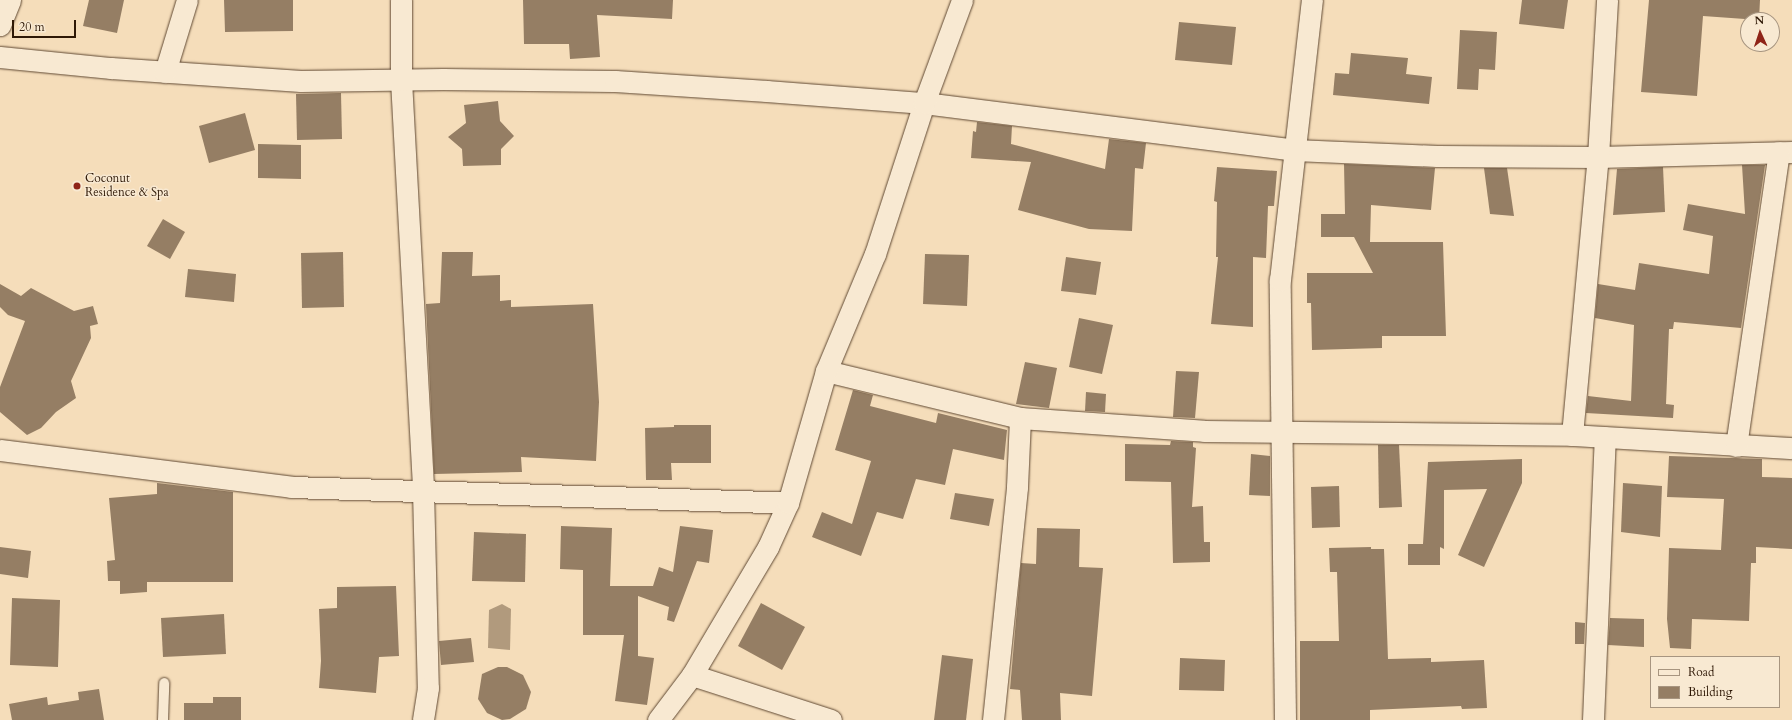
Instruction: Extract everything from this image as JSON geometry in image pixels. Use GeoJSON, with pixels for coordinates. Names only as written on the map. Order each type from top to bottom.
{"type":"FeatureCollection","features":[{"type":"Feature","properties":{"kind":"street"},"geometry":{"type":"LineString","coordinates":[[0,24],[10,0]]}},
{"type":"Feature","properties":{"kind":"street"},"geometry":{"type":"LineString","coordinates":[[165,72],[187,0]]}},
{"type":"Feature","properties":{"kind":"street"},"geometry":{"type":"LineString","coordinates":[[400,0],[401,80],[423,490],[428,688],[424,720]]}},
{"type":"Feature","properties":{"kind":"street"},"geometry":{"type":"LineString","coordinates":[[658,720],[692,675],[768,548],[788,503],[826,371],[875,254],[924,103],[962,0]]}},
{"type":"Feature","properties":{"kind":"street"},"geometry":{"type":"LineString","coordinates":[[1285,720],[1280,280],[1312,0]]}},
{"type":"Feature","properties":{"kind":"street"},"geometry":{"type":"LineString","coordinates":[[1572,435],[1598,156],[1607,0]]}},
{"type":"Feature","properties":{"kind":"street"},"geometry":{"type":"LineString","coordinates":[[0,57],[165,72],[301,81],[615,81],[924,103],[1294,150],[1436,156],[1598,156],[1786,152],[1736,446]]}},
{"type":"Feature","properties":{"kind":"street"},"geometry":{"type":"LineString","coordinates":[[826,371],[1020,418],[1204,431],[1281,430],[1572,435],[1736,446],[1792,448]]}},
{"type":"Feature","properties":{"kind":"street"},"geometry":{"type":"LineString","coordinates":[[993,720],[1017,487],[1020,418]]}},
{"type":"Feature","properties":{"kind":"street"},"geometry":{"type":"LineString","coordinates":[[1593,720],[1605,437]]}},
{"type":"Feature","properties":{"kind":"street"},"geometry":{"type":"LineString","coordinates":[[0,450],[291,487],[423,490],[788,503]]}},
{"type":"Feature","properties":{"kind":"street"},"geometry":{"type":"LineString","coordinates":[[692,675],[831,720]]}},
{"type":"Feature","properties":{"kind":"lane"},"geometry":{"type":"LineString","coordinates":[[163,720],[164,683]]}},
{"type":"Feature","properties":{"kind":"shaded area"},"geometry":{"type":"Polygon","coordinates":[[[502,604],[511,609],[510,650],[488,648],[489,610],[502,604]]]}},
{"type":"Feature","properties":{"kind":"building"},"geometry":{"type":"Polygon","coordinates":[[[89,0],[124,0],[117,33],[83,26],[89,0]]]}},
{"type":"Feature","properties":{"kind":"building"},"geometry":{"type":"Polygon","coordinates":[[[224,0],[293,0],[293,31],[225,32],[224,0]]]}},
{"type":"Feature","properties":{"kind":"building"},"geometry":{"type":"Polygon","coordinates":[[[523,0],[673,0],[672,19],[597,15],[600,57],[570,59],[569,44],[524,44],[523,0]]]}},
{"type":"Feature","properties":{"kind":"building"},"geometry":{"type":"Polygon","coordinates":[[[1522,0],[1568,0],[1564,29],[1519,24],[1522,0]]]}},
{"type":"Feature","properties":{"kind":"building"},"geometry":{"type":"Polygon","coordinates":[[[1649,0],[1760,0],[1759,12],[1740,12],[1740,19],[1703,16],[1697,96],[1641,92],[1649,0]]]}},
{"type":"Feature","properties":{"kind":"building"},"geometry":{"type":"Polygon","coordinates":[[[1179,22],[1236,27],[1232,65],[1175,60],[1179,22]]]}},
{"type":"Feature","properties":{"kind":"building"},"geometry":{"type":"Polygon","coordinates":[[[1460,30],[1497,32],[1495,70],[1479,69],[1478,90],[1457,89],[1460,30]]]}},
{"type":"Feature","properties":{"kind":"building"},"geometry":{"type":"Polygon","coordinates":[[[1351,53],[1408,58],[1406,74],[1432,77],[1429,104],[1333,95],[1335,73],[1349,74],[1351,53]]]}},
{"type":"Feature","properties":{"kind":"building"},"geometry":{"type":"Polygon","coordinates":[[[341,93],[342,139],[297,140],[296,94],[341,93]]]}},
{"type":"Feature","properties":{"kind":"building"},"geometry":{"type":"Polygon","coordinates":[[[498,101],[500,121],[514,136],[501,149],[501,165],[463,166],[462,149],[448,137],[466,123],[464,105],[498,101]]]}},
{"type":"Feature","properties":{"kind":"building"},"geometry":{"type":"Polygon","coordinates":[[[245,113],[255,150],[209,163],[199,126],[245,113]]]}},
{"type":"Feature","properties":{"kind":"building"},"geometry":{"type":"Polygon","coordinates":[[[977,122],[1012,126],[1011,144],[1105,169],[1109,139],[1146,143],[1143,169],[1135,168],[1132,231],[1089,229],[1018,210],[1031,162],[971,158],[973,131],[976,132],[977,122]]]}},
{"type":"Feature","properties":{"kind":"building"},"geometry":{"type":"Polygon","coordinates":[[[258,144],[301,145],[301,179],[258,178],[258,144]]]}},
{"type":"Feature","properties":{"kind":"building"},"geometry":{"type":"Polygon","coordinates":[[[1344,164],[1435,168],[1431,210],[1371,205],[1370,242],[1443,242],[1446,336],[1382,336],[1382,348],[1312,350],[1311,303],[1307,303],[1307,273],[1373,273],[1354,237],[1321,237],[1321,214],[1345,214],[1344,164]]]}},
{"type":"Feature","properties":{"kind":"building"},"geometry":{"type":"Polygon","coordinates":[[[1742,165],[1765,165],[1741,328],[1674,322],[1673,329],[1669,329],[1666,404],[1674,405],[1673,418],[1586,413],[1588,396],[1631,401],[1634,325],[1595,318],[1598,284],[1635,290],[1639,263],[1709,274],[1713,236],[1683,230],[1688,204],[1745,214],[1742,165]]]}},
{"type":"Feature","properties":{"kind":"building"},"geometry":{"type":"Polygon","coordinates":[[[1217,167],[1277,171],[1274,206],[1268,206],[1266,258],[1253,257],[1253,327],[1211,324],[1218,257],[1216,257],[1217,202],[1214,201],[1217,167]]]}},
{"type":"Feature","properties":{"kind":"building"},"geometry":{"type":"Polygon","coordinates":[[[1663,167],[1665,212],[1613,215],[1617,169],[1663,167]]]}},
{"type":"Feature","properties":{"kind":"building"},"geometry":{"type":"Polygon","coordinates":[[[1484,168],[1507,168],[1514,216],[1490,214],[1484,168]]]}},
{"type":"Feature","properties":{"kind":"building"},"geometry":{"type":"Polygon","coordinates":[[[163,219],[185,232],[170,259],[147,246],[163,219]]]}},
{"type":"Feature","properties":{"kind":"building"},"geometry":{"type":"Polygon","coordinates":[[[343,252],[344,307],[302,308],[301,253],[343,252]]]}},
{"type":"Feature","properties":{"kind":"building"},"geometry":{"type":"Polygon","coordinates":[[[442,252],[473,252],[472,276],[500,275],[500,301],[511,300],[511,307],[593,304],[599,402],[596,461],[521,457],[522,472],[434,474],[426,304],[440,303],[442,252]]]}},
{"type":"Feature","properties":{"kind":"building"},"geometry":{"type":"Polygon","coordinates":[[[925,254],[969,255],[967,306],[923,304],[925,254]]]}},
{"type":"Feature","properties":{"kind":"building"},"geometry":{"type":"Polygon","coordinates":[[[1066,257],[1101,262],[1096,295],[1061,291],[1066,257]]]}},
{"type":"Feature","properties":{"kind":"building"},"geometry":{"type":"Polygon","coordinates":[[[188,269],[236,274],[234,302],[185,297],[188,269]]]}},
{"type":"Feature","properties":{"kind":"building"},"geometry":{"type":"Polygon","coordinates":[[[0,284],[21,296],[31,288],[74,311],[93,306],[98,324],[90,326],[91,338],[71,381],[76,398],[56,412],[41,428],[27,435],[0,412],[0,387],[25,321],[8,315],[0,307],[0,284]]]}},
{"type":"Feature","properties":{"kind":"building"},"geometry":{"type":"Polygon","coordinates":[[[1079,318],[1113,325],[1102,374],[1069,367],[1079,318]]]}},
{"type":"Feature","properties":{"kind":"building"},"geometry":{"type":"Polygon","coordinates":[[[1025,362],[1057,368],[1049,408],[1016,404],[1025,362]]]}},
{"type":"Feature","properties":{"kind":"building"},"geometry":{"type":"Polygon","coordinates":[[[1176,371],[1199,372],[1195,418],[1173,417],[1176,371]]]}},
{"type":"Feature","properties":{"kind":"building"},"geometry":{"type":"Polygon","coordinates":[[[853,390],[873,395],[870,406],[936,423],[938,413],[1007,430],[1004,460],[953,449],[945,485],[916,479],[903,519],[877,512],[861,556],[812,537],[822,512],[852,524],[871,461],[835,450],[853,390]]]}},
{"type":"Feature","properties":{"kind":"building"},"geometry":{"type":"Polygon","coordinates":[[[1086,392],[1106,394],[1105,412],[1085,411],[1086,392]]]}},
{"type":"Feature","properties":{"kind":"building"},"geometry":{"type":"Polygon","coordinates":[[[674,425],[711,425],[711,463],[671,463],[672,480],[646,480],[645,428],[674,427],[674,425]]]}},
{"type":"Feature","properties":{"kind":"building"},"geometry":{"type":"Polygon","coordinates":[[[1171,441],[1193,442],[1193,447],[1196,448],[1192,507],[1203,506],[1204,542],[1210,542],[1210,562],[1173,563],[1171,482],[1125,481],[1125,444],[1170,445],[1171,441]]]}},
{"type":"Feature","properties":{"kind":"building"},"geometry":{"type":"Polygon","coordinates":[[[1378,445],[1399,445],[1402,507],[1379,508],[1378,445]]]}},
{"type":"Feature","properties":{"kind":"building"},"geometry":{"type":"Polygon","coordinates":[[[1251,454],[1270,456],[1270,496],[1249,495],[1251,454]]]}},
{"type":"Feature","properties":{"kind":"building"},"geometry":{"type":"Polygon","coordinates":[[[1669,456],[1762,459],[1762,477],[1792,478],[1792,549],[1756,547],[1756,563],[1751,563],[1749,621],[1692,619],[1691,649],[1670,648],[1667,619],[1669,548],[1721,550],[1724,499],[1667,497],[1669,456]]]}},
{"type":"Feature","properties":{"kind":"building"},"geometry":{"type":"Polygon","coordinates":[[[1522,459],[1522,483],[1484,567],[1458,555],[1487,489],[1444,490],[1444,549],[1440,547],[1440,565],[1408,565],[1408,544],[1423,544],[1428,462],[1522,459]]]}},
{"type":"Feature","properties":{"kind":"building"},"geometry":{"type":"Polygon","coordinates":[[[157,483],[233,492],[233,582],[147,582],[147,592],[120,594],[120,581],[108,581],[107,561],[115,560],[109,498],[157,494],[157,483]]]}},
{"type":"Feature","properties":{"kind":"building"},"geometry":{"type":"Polygon","coordinates":[[[1623,483],[1662,486],[1660,537],[1621,532],[1623,483]]]}},
{"type":"Feature","properties":{"kind":"building"},"geometry":{"type":"Polygon","coordinates":[[[1339,486],[1340,527],[1312,528],[1311,487],[1339,486]]]}},
{"type":"Feature","properties":{"kind":"building"},"geometry":{"type":"Polygon","coordinates":[[[955,493],[994,499],[989,526],[950,519],[955,493]]]}},
{"type":"Feature","properties":{"kind":"building"},"geometry":{"type":"Polygon","coordinates":[[[561,526],[612,528],[610,586],[653,586],[659,567],[673,572],[680,526],[713,530],[709,563],[697,561],[674,622],[667,620],[669,607],[638,596],[638,656],[654,658],[647,705],[615,701],[624,635],[583,635],[583,570],[560,569],[561,526]]]}},
{"type":"Feature","properties":{"kind":"building"},"geometry":{"type":"Polygon","coordinates":[[[1037,528],[1080,529],[1079,567],[1103,568],[1092,696],[1060,693],[1061,720],[1022,720],[1020,690],[1010,689],[1021,563],[1036,564],[1037,528]]]}},
{"type":"Feature","properties":{"kind":"building"},"geometry":{"type":"Polygon","coordinates":[[[474,532],[526,534],[525,582],[472,581],[474,532]]]}},
{"type":"Feature","properties":{"kind":"building"},"geometry":{"type":"Polygon","coordinates":[[[0,547],[31,551],[28,578],[0,574],[0,547]]]}},
{"type":"Feature","properties":{"kind":"building"},"geometry":{"type":"Polygon","coordinates":[[[1371,547],[1371,549],[1384,549],[1388,659],[1431,658],[1431,662],[1484,660],[1487,708],[1462,709],[1461,706],[1370,710],[1370,720],[1300,720],[1300,641],[1339,641],[1337,572],[1330,572],[1329,548],[1371,547]]]}},
{"type":"Feature","properties":{"kind":"building"},"geometry":{"type":"Polygon","coordinates":[[[396,586],[399,656],[379,657],[376,693],[319,688],[321,661],[319,609],[337,608],[337,587],[396,586]]]}},
{"type":"Feature","properties":{"kind":"building"},"geometry":{"type":"Polygon","coordinates":[[[12,598],[60,600],[58,667],[10,665],[12,598]]]}},
{"type":"Feature","properties":{"kind":"building"},"geometry":{"type":"Polygon","coordinates":[[[761,603],[805,627],[782,670],[738,646],[761,603]]]}},
{"type":"Feature","properties":{"kind":"building"},"geometry":{"type":"Polygon","coordinates":[[[224,614],[226,654],[163,657],[161,618],[224,614]]]}},
{"type":"Feature","properties":{"kind":"building"},"geometry":{"type":"Polygon","coordinates":[[[1610,618],[1644,619],[1644,647],[1608,645],[1610,618]]]}},
{"type":"Feature","properties":{"kind":"building"},"geometry":{"type":"Polygon","coordinates":[[[1575,622],[1585,623],[1584,644],[1575,644],[1575,622]]]}},
{"type":"Feature","properties":{"kind":"building"},"geometry":{"type":"Polygon","coordinates":[[[471,638],[474,662],[441,665],[439,641],[471,638]]]}},
{"type":"Feature","properties":{"kind":"building"},"geometry":{"type":"Polygon","coordinates":[[[942,655],[973,659],[966,720],[934,720],[942,655]]]}},
{"type":"Feature","properties":{"kind":"building"},"geometry":{"type":"Polygon","coordinates":[[[1180,658],[1225,660],[1224,691],[1179,690],[1180,658]]]}},
{"type":"Feature","properties":{"kind":"building"},"geometry":{"type":"Polygon","coordinates":[[[498,667],[507,667],[523,675],[531,692],[526,709],[510,719],[502,720],[487,713],[478,699],[482,674],[498,667]]]}},
{"type":"Feature","properties":{"kind":"building"},"geometry":{"type":"Polygon","coordinates":[[[99,689],[104,720],[12,720],[9,704],[47,697],[48,705],[79,700],[78,692],[99,689]]]}},
{"type":"Feature","properties":{"kind":"building"},"geometry":{"type":"Polygon","coordinates":[[[213,697],[241,697],[241,720],[184,720],[184,703],[213,703],[213,697]]]}},
{"type":"Feature","properties":{"kind":"place","name":"Coconut Residence & Spa"},"geometry":{"type":"Point","coordinates":[77,186]}}]}
